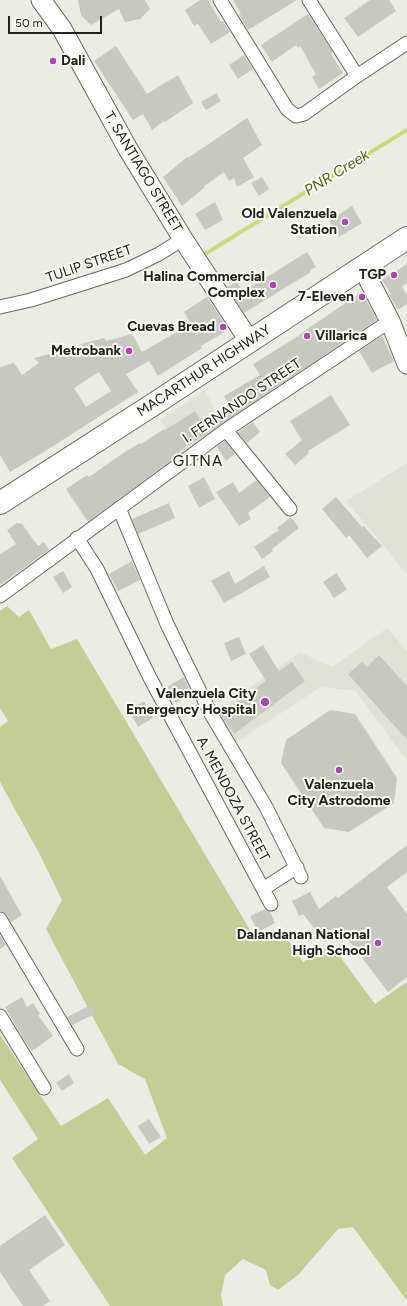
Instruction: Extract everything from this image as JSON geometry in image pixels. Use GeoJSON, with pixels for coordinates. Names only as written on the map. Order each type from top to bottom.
{"type":"FeatureCollection","features":[{"type":"Feature","properties":{"kind":"highway","name":"MACARTHUR HIGHWAY"},"geometry":{"type":"LineString","coordinates":[[0,503],[250,342],[407,238]]}},
{"type":"Feature","properties":{"kind":"main road","name":"T. SANTIAGO STREET"},"geometry":{"type":"LineString","coordinates":[[41,0],[62,29],[128,149],[183,239],[250,342]]}},
{"type":"Feature","properties":{"kind":"main road"},"geometry":{"type":"LineString","coordinates":[[362,268],[390,321],[407,364]]}},
{"type":"Feature","properties":{"kind":"street"},"geometry":{"type":"LineString","coordinates":[[220,0],[287,109],[296,116],[304,114],[357,76],[407,43]]}},
{"type":"Feature","properties":{"kind":"street"},"geometry":{"type":"LineString","coordinates":[[309,0],[357,76]]}},
{"type":"Feature","properties":{"kind":"street","name":"TULIP STREET"},"geometry":{"type":"LineString","coordinates":[[0,307],[46,296],[126,270],[159,254],[183,239]]}},
{"type":"Feature","properties":{"kind":"street","name":"I. FERNANDO STREET"},"geometry":{"type":"LineString","coordinates":[[0,596],[226,430],[390,321]]}},
{"type":"Feature","properties":{"kind":"street"},"geometry":{"type":"LineString","coordinates":[[226,430],[290,509]]}},
{"type":"Feature","properties":{"kind":"street"},"geometry":{"type":"LineString","coordinates":[[119,508],[167,624],[211,714],[266,807],[299,872],[263,889]]}},
{"type":"Feature","properties":{"kind":"street","name":"A. MENDOZA STREET"},"geometry":{"type":"LineString","coordinates":[[77,538],[97,569],[149,676],[271,904]]}},
{"type":"Feature","properties":{"kind":"street"},"geometry":{"type":"LineString","coordinates":[[0,919],[77,1049]]}},
{"type":"Feature","properties":{"kind":"street"},"geometry":{"type":"LineString","coordinates":[[0,1016],[44,1088]]}},
{"type":"Feature","properties":{"kind":"shaded area"},"geometry":{"type":"Polygon","coordinates":[[[205,390],[222,426],[182,454],[160,420],[205,390]]]}},
{"type":"Feature","properties":{"kind":"shaded area"},"geometry":{"type":"Polygon","coordinates":[[[407,463],[407,574],[346,501],[407,463]]]}},
{"type":"Feature","properties":{"kind":"shaded area","name":"Valenzuela City Emergency Hospital"},"geometry":{"type":"Polygon","coordinates":[[[387,628],[407,651],[407,761],[355,691],[321,687],[235,743],[216,712],[300,652],[332,667],[387,628]]]}},
{"type":"Feature","properties":{"kind":"green space"},"geometry":{"type":"Polygon","coordinates":[[[7,606],[19,617],[29,610],[51,649],[77,639],[253,935],[282,931],[303,962],[331,944],[375,1004],[407,982],[407,1301],[353,1227],[338,1229],[298,1275],[278,1290],[270,1285],[266,1270],[243,1259],[225,1275],[221,1295],[223,1306],[110,1306],[12,1158],[38,1139],[0,1080],[0,1035],[61,1126],[108,1098],[145,1155],[167,1138],[145,1079],[118,1064],[46,929],[62,900],[39,853],[0,782],[0,727],[8,721],[0,708],[0,611],[7,606]]]}},
{"type":"Feature","properties":{"kind":"building"},"geometry":{"type":"Polygon","coordinates":[[[78,0],[145,0],[150,9],[140,19],[125,22],[119,9],[91,25],[81,15],[78,0]]]}},
{"type":"Feature","properties":{"kind":"building"},"geometry":{"type":"Polygon","coordinates":[[[200,0],[208,0],[221,22],[223,21],[230,32],[211,44],[198,24],[194,26],[185,10],[200,0]]]}},
{"type":"Feature","properties":{"kind":"building"},"geometry":{"type":"Polygon","coordinates":[[[233,0],[297,0],[248,30],[239,15],[241,14],[233,0]]]}},
{"type":"Feature","properties":{"kind":"building"},"geometry":{"type":"Polygon","coordinates":[[[370,0],[389,0],[396,11],[358,37],[344,18],[370,0]]]}},
{"type":"Feature","properties":{"kind":"building"},"geometry":{"type":"Polygon","coordinates":[[[308,14],[333,52],[331,54],[343,73],[319,89],[312,77],[316,74],[300,46],[298,48],[296,45],[272,62],[261,45],[308,14]]]}},
{"type":"Feature","properties":{"kind":"building"},"geometry":{"type":"Polygon","coordinates":[[[116,46],[147,94],[178,75],[193,103],[152,130],[143,114],[133,120],[94,61],[116,46]]]}},
{"type":"Feature","properties":{"kind":"building"},"geometry":{"type":"Polygon","coordinates":[[[244,55],[253,69],[238,79],[229,65],[244,55]]]}},
{"type":"Feature","properties":{"kind":"building"},"geometry":{"type":"Polygon","coordinates":[[[216,93],[221,101],[206,110],[201,102],[216,93]]]}},
{"type":"Feature","properties":{"kind":"building"},"geometry":{"type":"Polygon","coordinates":[[[247,118],[262,145],[243,158],[254,177],[237,187],[234,178],[229,181],[224,172],[204,186],[205,187],[182,206],[163,177],[187,157],[188,158],[247,118]]]}},
{"type":"Feature","properties":{"kind":"building"},"geometry":{"type":"Polygon","coordinates":[[[262,177],[269,189],[259,196],[251,183],[262,177]]]}},
{"type":"Feature","properties":{"kind":"building"},"geometry":{"type":"Polygon","coordinates":[[[215,202],[223,220],[205,230],[195,214],[215,202]]]}},
{"type":"Feature","properties":{"kind":"building","name":"Old Valenzuela Station"},"geometry":{"type":"Polygon","coordinates":[[[352,206],[362,223],[339,237],[329,221],[352,206]]]}},
{"type":"Feature","properties":{"kind":"building","name":"Halina Commercial Complex"},"geometry":{"type":"Polygon","coordinates":[[[307,252],[316,267],[310,270],[311,272],[244,313],[227,287],[237,282],[243,292],[307,252]]]}},
{"type":"Feature","properties":{"kind":"building"},"geometry":{"type":"Polygon","coordinates":[[[407,264],[407,283],[402,287],[407,295],[407,304],[398,310],[389,295],[391,294],[382,280],[407,264]]]}},
{"type":"Feature","properties":{"kind":"building"},"geometry":{"type":"Polygon","coordinates":[[[362,292],[377,320],[207,434],[188,445],[179,452],[180,454],[88,522],[66,489],[87,475],[89,477],[126,451],[140,443],[141,444],[195,411],[202,423],[230,407],[224,396],[260,375],[253,364],[300,335],[362,292]]]}},
{"type":"Feature","properties":{"kind":"building"},"geometry":{"type":"Polygon","coordinates":[[[207,297],[225,324],[225,332],[201,346],[202,348],[158,376],[149,361],[126,374],[138,392],[10,472],[0,455],[0,367],[14,363],[22,375],[39,363],[34,358],[82,346],[81,344],[104,338],[106,341],[132,334],[142,352],[191,324],[184,312],[207,297]],[[99,372],[74,388],[86,407],[111,391],[99,372]]]}},
{"type":"Feature","properties":{"kind":"building"},"geometry":{"type":"Polygon","coordinates":[[[382,336],[394,361],[372,373],[359,351],[382,336]]]}},
{"type":"Feature","properties":{"kind":"building"},"geometry":{"type":"Polygon","coordinates":[[[331,395],[350,425],[308,451],[309,453],[295,465],[285,454],[302,440],[290,421],[331,395]]]}},
{"type":"Feature","properties":{"kind":"building"},"geometry":{"type":"Polygon","coordinates":[[[253,422],[260,432],[247,443],[238,432],[253,422]]]}},
{"type":"Feature","properties":{"kind":"building"},"geometry":{"type":"Polygon","coordinates":[[[225,441],[235,454],[226,461],[217,447],[225,441]]]}},
{"type":"Feature","properties":{"kind":"building"},"geometry":{"type":"Polygon","coordinates":[[[204,477],[215,499],[199,508],[188,486],[204,477]]]}},
{"type":"Feature","properties":{"kind":"building"},"geometry":{"type":"Polygon","coordinates":[[[257,480],[270,497],[248,513],[251,519],[239,526],[216,492],[233,482],[239,493],[257,480]]]}},
{"type":"Feature","properties":{"kind":"building"},"geometry":{"type":"Polygon","coordinates":[[[336,497],[362,527],[364,526],[382,546],[367,558],[349,535],[346,538],[322,509],[336,497]]]}},
{"type":"Feature","properties":{"kind":"building"},"geometry":{"type":"Polygon","coordinates":[[[169,503],[175,518],[138,534],[132,519],[169,503]]]}},
{"type":"Feature","properties":{"kind":"building"},"geometry":{"type":"Polygon","coordinates":[[[291,517],[299,528],[272,549],[273,551],[262,559],[254,547],[279,530],[277,528],[291,517]]]}},
{"type":"Feature","properties":{"kind":"building"},"geometry":{"type":"Polygon","coordinates":[[[17,523],[22,524],[38,546],[44,542],[49,550],[0,585],[0,554],[16,544],[7,530],[17,523]]]}},
{"type":"Feature","properties":{"kind":"building"},"geometry":{"type":"Polygon","coordinates":[[[132,561],[140,580],[118,591],[109,574],[132,561]]]}},
{"type":"Feature","properties":{"kind":"building"},"geometry":{"type":"Polygon","coordinates":[[[264,566],[270,577],[224,603],[211,581],[229,571],[235,584],[264,566]]]}},
{"type":"Feature","properties":{"kind":"building"},"geometry":{"type":"Polygon","coordinates":[[[63,571],[72,587],[63,593],[53,577],[63,571]]]}},
{"type":"Feature","properties":{"kind":"building"},"geometry":{"type":"Polygon","coordinates":[[[336,573],[347,589],[334,598],[323,582],[336,573]]]}},
{"type":"Feature","properties":{"kind":"building"},"geometry":{"type":"Polygon","coordinates":[[[239,637],[246,654],[231,661],[224,643],[239,637]]]}},
{"type":"Feature","properties":{"kind":"building"},"geometry":{"type":"Polygon","coordinates":[[[263,645],[279,671],[292,662],[305,681],[234,734],[220,714],[266,681],[249,654],[263,645]]]}},
{"type":"Feature","properties":{"kind":"building"},"geometry":{"type":"Polygon","coordinates":[[[379,655],[407,686],[407,740],[348,674],[362,662],[367,667],[379,655]]]}},
{"type":"Feature","properties":{"kind":"building"},"geometry":{"type":"Polygon","coordinates":[[[184,677],[192,694],[176,703],[167,687],[184,677]]]}},
{"type":"Feature","properties":{"kind":"building"},"geometry":{"type":"Polygon","coordinates":[[[144,701],[153,718],[138,727],[129,710],[144,701]]]}},
{"type":"Feature","properties":{"kind":"building","name":"Valenzuela City Astrodome"},"geometry":{"type":"Polygon","coordinates":[[[330,710],[355,714],[397,778],[394,803],[349,832],[324,828],[281,763],[286,740],[330,710]]]}},
{"type":"Feature","properties":{"kind":"building","name":"Dalandanan National High School"},"geometry":{"type":"Polygon","coordinates":[[[407,845],[407,872],[387,887],[407,914],[407,977],[388,992],[340,929],[325,942],[303,914],[299,916],[292,901],[310,892],[319,909],[336,896],[338,898],[407,845]]]}},
{"type":"Feature","properties":{"kind":"building"},"geometry":{"type":"Polygon","coordinates":[[[0,876],[22,915],[11,922],[7,915],[0,910],[0,876]]]}},
{"type":"Feature","properties":{"kind":"building"},"geometry":{"type":"Polygon","coordinates":[[[265,909],[270,912],[275,923],[258,932],[250,916],[265,909]]]}},
{"type":"Feature","properties":{"kind":"building"},"geometry":{"type":"Polygon","coordinates":[[[0,935],[6,945],[0,949],[0,935]]]}},
{"type":"Feature","properties":{"kind":"building"},"geometry":{"type":"Polygon","coordinates":[[[22,997],[27,1007],[33,1003],[40,1014],[38,1015],[53,1036],[32,1051],[5,1007],[22,997]]]}},
{"type":"Feature","properties":{"kind":"building"},"geometry":{"type":"Polygon","coordinates":[[[91,1005],[95,1014],[72,1025],[67,1017],[91,1005]]]}},
{"type":"Feature","properties":{"kind":"building"},"geometry":{"type":"Polygon","coordinates":[[[69,1074],[74,1083],[62,1091],[56,1083],[69,1074]]]}},
{"type":"Feature","properties":{"kind":"building"},"geometry":{"type":"Polygon","coordinates":[[[149,1119],[161,1137],[149,1144],[138,1126],[149,1119]]]}},
{"type":"Feature","properties":{"kind":"building"},"geometry":{"type":"Polygon","coordinates":[[[45,1215],[65,1245],[29,1270],[50,1301],[43,1306],[23,1306],[0,1272],[0,1246],[45,1215]]]}},
{"type":"Feature","properties":{"kind":"waterway","name":"PNR Creek"},"geometry":{"type":"LineString","coordinates":[[205,254],[407,130]]}},
{"type":"Feature","properties":{"kind":"place","name":"Dali"},"geometry":{"type":"Point","coordinates":[53,61]}},
{"type":"Feature","properties":{"kind":"place","name":"Old Valenzuela Station"},"geometry":{"type":"Point","coordinates":[345,222]}},
{"type":"Feature","properties":{"kind":"place","name":"TGP"},"geometry":{"type":"Point","coordinates":[394,275]}},
{"type":"Feature","properties":{"kind":"place","name":"Halina Commercial Complex"},"geometry":{"type":"Point","coordinates":[273,285]}},
{"type":"Feature","properties":{"kind":"place","name":"7-Eleven"},"geometry":{"type":"Point","coordinates":[362,297]}},
{"type":"Feature","properties":{"kind":"place","name":"Cuevas Bread"},"geometry":{"type":"Point","coordinates":[223,327]}},
{"type":"Feature","properties":{"kind":"place","name":"Villarica"},"geometry":{"type":"Point","coordinates":[307,336]}},
{"type":"Feature","properties":{"kind":"place","name":"Metrobank"},"geometry":{"type":"Point","coordinates":[129,351]}},
{"type":"Feature","properties":{"kind":"place","name":"Valenzuela City Emergency Hospital"},"geometry":{"type":"Point","coordinates":[265,702]}},
{"type":"Feature","properties":{"kind":"place","name":"Valenzuela City Astrodome"},"geometry":{"type":"Point","coordinates":[339,770]}},
{"type":"Feature","properties":{"kind":"place","name":"Dalandanan National High School"},"geometry":{"type":"Point","coordinates":[378,943]}},
{"type":"Feature","properties":{"kind":"district","name":"GITNA"},"geometry":{"type":"Point","coordinates":[198,462]}}]}
